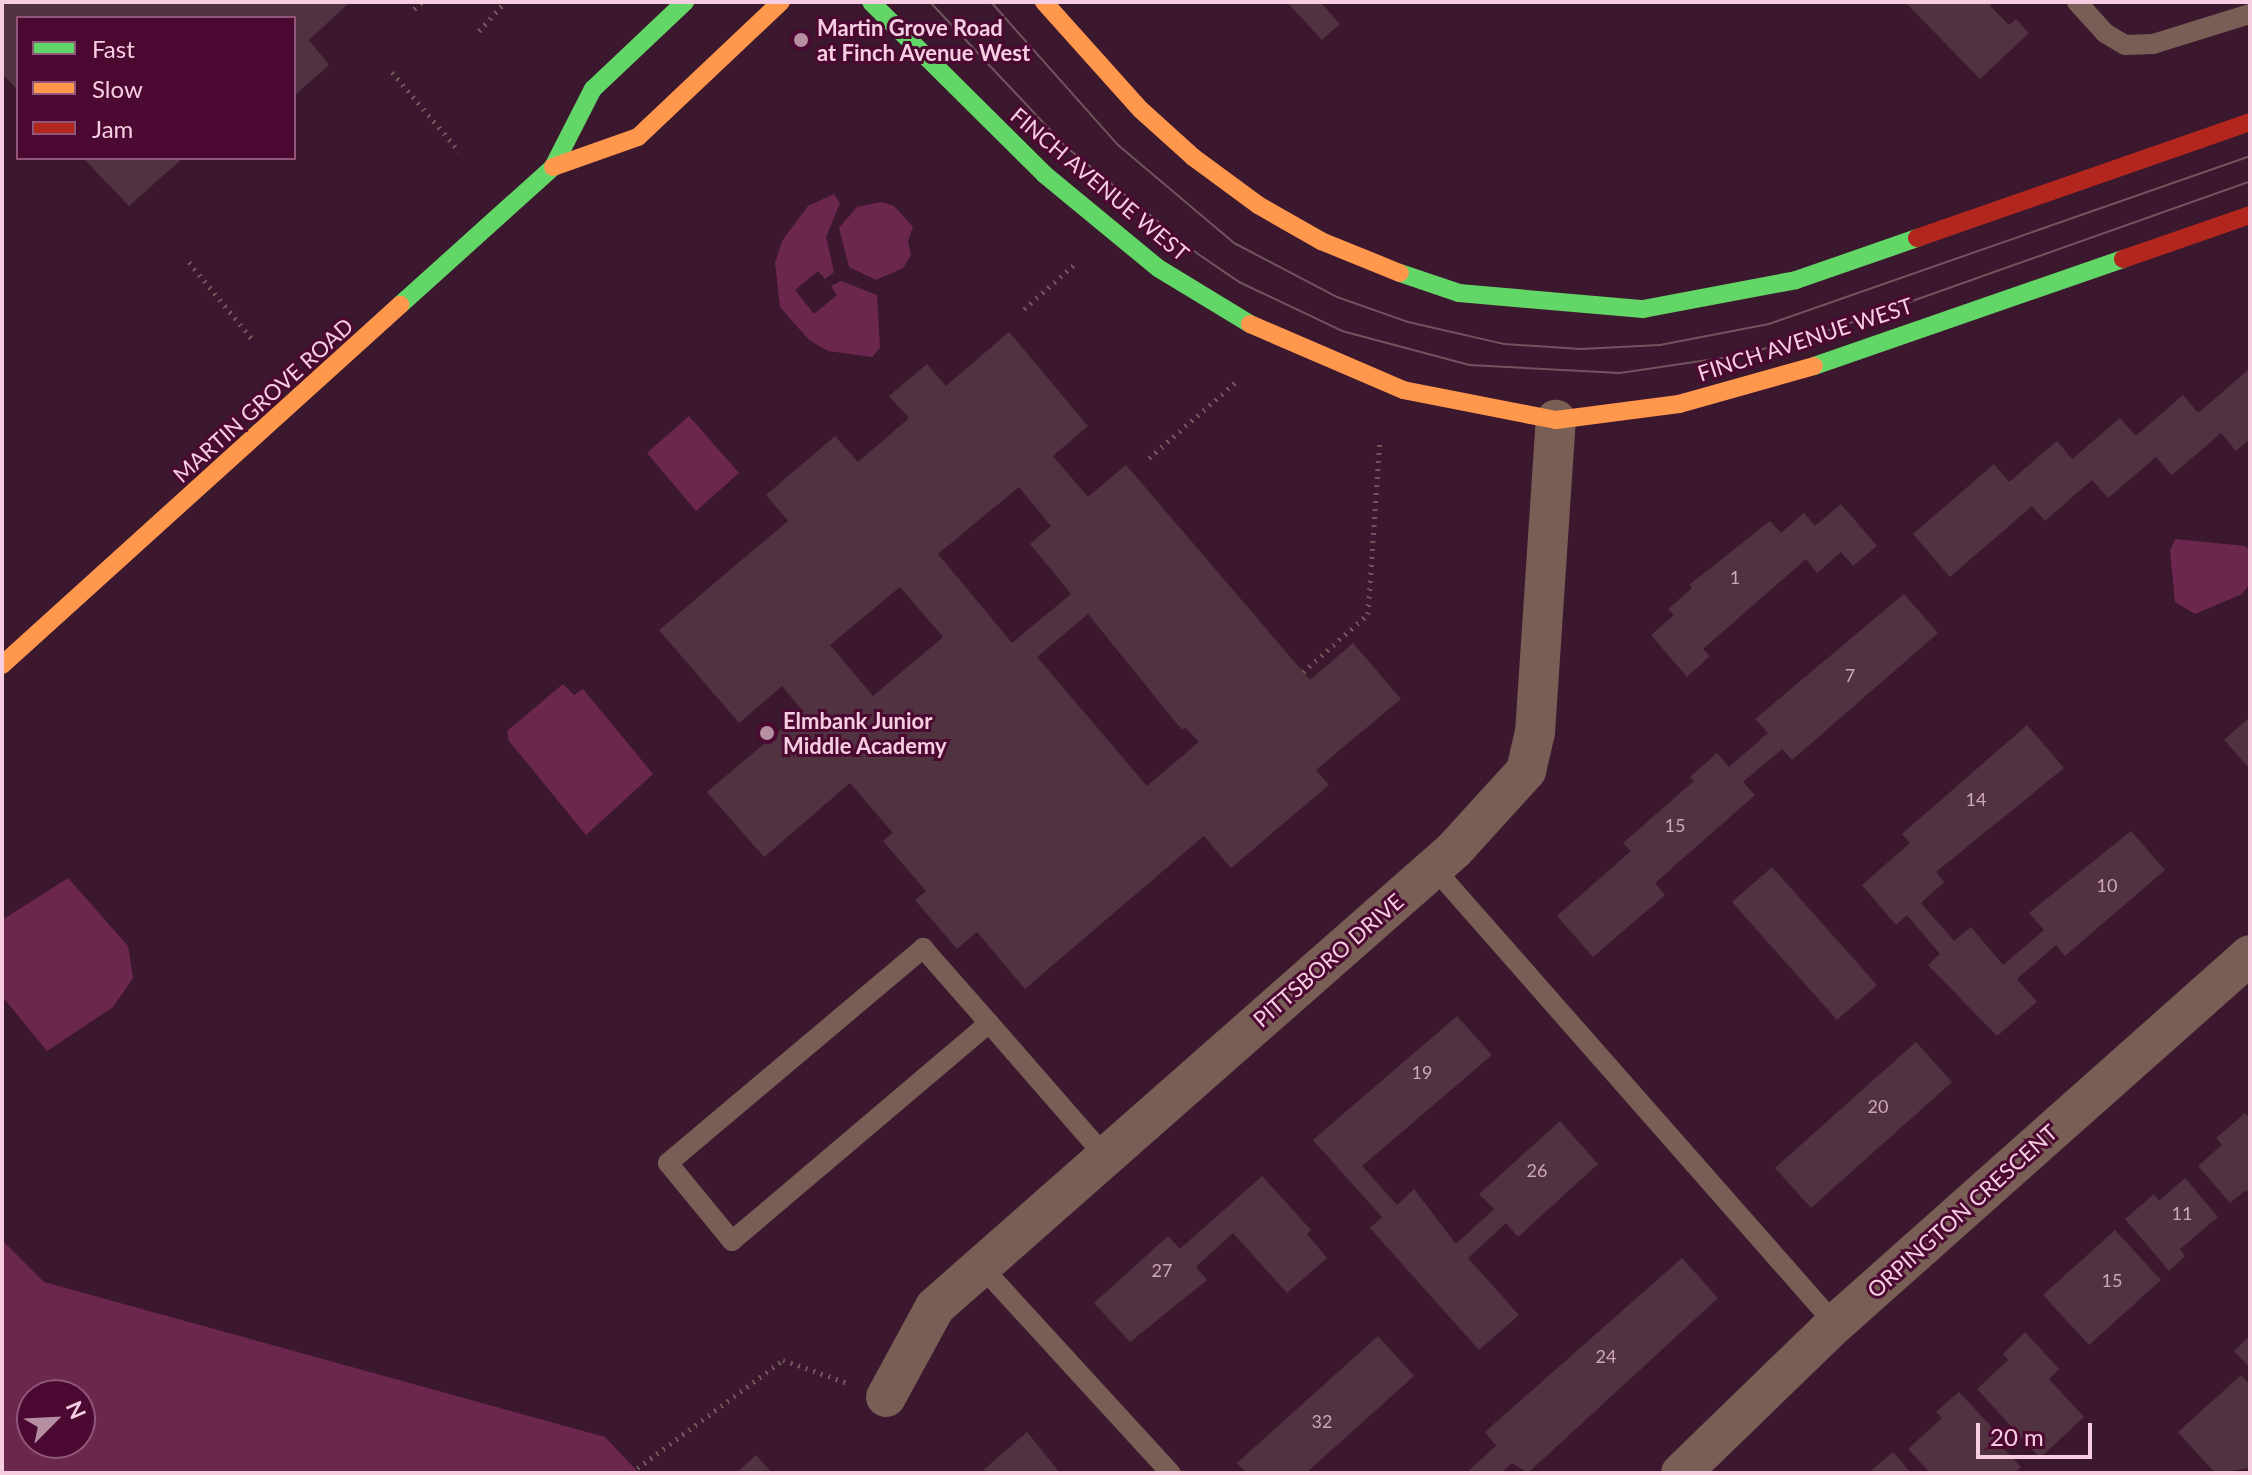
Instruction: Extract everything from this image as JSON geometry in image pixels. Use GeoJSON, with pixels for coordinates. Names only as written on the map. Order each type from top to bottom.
{"type":"FeatureCollection","features":[{"type":"Feature","properties":{"kind":"main road","name":"MARTIN GROVE ROAD"},"geometry":{"type":"LineString","coordinates":[[2,665],[553,167],[593,89],[685,2]]}},
{"type":"Feature","properties":{"kind":"main road","name":"MARTIN GROVE ROAD"},"geometry":{"type":"LineString","coordinates":[[553,167],[638,137],[781,2]]}},
{"type":"Feature","properties":{"kind":"main road","name":"FINCH AVENUE WEST"},"geometry":{"type":"LineString","coordinates":[[871,2],[1044,174],[1158,268],[1240,320],[1403,390],[1556,420],[1679,404],[1791,374],[2250,215]]}},
{"type":"Feature","properties":{"kind":"main road"},"geometry":{"type":"LineString","coordinates":[[1044,2],[1141,110],[1193,157],[1258,205],[1321,241],[1459,293],[1565,306],[1643,309],[1796,280],[2250,122]]}},
{"type":"Feature","properties":{"kind":"street","name":"PITTSBORO DRIVE"},"geometry":{"type":"LineString","coordinates":[[886,1397],[935,1307],[1433,867],[1526,771],[1535,733],[1556,420]]}},
{"type":"Feature","properties":{"kind":"street","name":"ORPINGTON CRESCENT"},"geometry":{"type":"LineString","coordinates":[[1681,1473],[1835,1324],[2250,955]]}},
{"type":"Feature","properties":{"kind":"lane"},"geometry":{"type":"LineString","coordinates":[[2077,2],[2125,45],[2153,44],[2250,14]]}},
{"type":"Feature","properties":{"kind":"lane"},"geometry":{"type":"LineString","coordinates":[[1433,867],[1835,1324]]}},
{"type":"Feature","properties":{"kind":"lane"},"geometry":{"type":"LineString","coordinates":[[989,1023],[732,1241],[668,1163],[923,948],[989,1023],[1105,1156]]}},
{"type":"Feature","properties":{"kind":"lane"},"geometry":{"type":"LineString","coordinates":[[981,1266],[1171,1473]]}},
{"type":"Feature","properties":{"kind":"path"},"geometry":{"type":"LineString","coordinates":[[414,9],[422,2]]}},
{"type":"Feature","properties":{"kind":"path"},"geometry":{"type":"LineString","coordinates":[[479,31],[505,2]]}},
{"type":"Feature","properties":{"kind":"path"},"geometry":{"type":"LineString","coordinates":[[392,72],[459,151]]}},
{"type":"Feature","properties":{"kind":"path"},"geometry":{"type":"LineString","coordinates":[[189,262],[252,339]]}},
{"type":"Feature","properties":{"kind":"path"},"geometry":{"type":"LineString","coordinates":[[1024,309],[1076,263]]}},
{"type":"Feature","properties":{"kind":"path"},"geometry":{"type":"LineString","coordinates":[[1149,458],[1237,381]]}},
{"type":"Feature","properties":{"kind":"path"},"geometry":{"type":"LineString","coordinates":[[1303,672],[1368,614],[1380,439]]}},
{"type":"Feature","properties":{"kind":"path"},"geometry":{"type":"LineString","coordinates":[[631,1473],[783,1360],[886,1397]]}},
{"type":"Feature","properties":{"kind":"shaded area"},"geometry":{"type":"Polygon","coordinates":[[[834,194],[840,203],[826,237],[834,272],[825,279],[818,271],[795,290],[814,314],[837,295],[831,286],[841,281],[877,295],[880,348],[872,357],[828,351],[809,340],[780,307],[775,263],[782,241],[808,206],[834,194]]]}},
{"type":"Feature","properties":{"kind":"shaded area"},"geometry":{"type":"Polygon","coordinates":[[[881,202],[894,206],[913,227],[908,241],[911,255],[903,268],[876,280],[849,267],[839,228],[857,207],[881,202]]]}},
{"type":"Feature","properties":{"kind":"shaded area"},"geometry":{"type":"Polygon","coordinates":[[[689,416],[739,473],[696,511],[647,453],[689,416]]]}},
{"type":"Feature","properties":{"kind":"shaded area"},"geometry":{"type":"Polygon","coordinates":[[[2175,539],[2245,546],[2250,552],[2250,584],[2242,594],[2195,614],[2175,602],[2170,551],[2175,539]]]}},
{"type":"Feature","properties":{"kind":"shaded area"},"geometry":{"type":"Polygon","coordinates":[[[563,684],[574,695],[583,689],[653,774],[586,835],[509,741],[507,731],[563,684]]]}},
{"type":"Feature","properties":{"kind":"shaded area"},"geometry":{"type":"Polygon","coordinates":[[[68,878],[128,946],[133,978],[113,1007],[47,1051],[2,996],[2,920],[68,878]]]}},
{"type":"Feature","properties":{"kind":"shaded area"},"geometry":{"type":"Polygon","coordinates":[[[2,1240],[44,1282],[605,1437],[639,1473],[2,1473],[2,1240]]]}},
{"type":"Feature","properties":{"kind":"building"},"geometry":{"type":"Polygon","coordinates":[[[2,2],[350,2],[309,40],[329,65],[296,94],[296,16],[16,16],[16,88],[2,74],[2,2]]]}},
{"type":"Feature","properties":{"kind":"building"},"geometry":{"type":"Polygon","coordinates":[[[1287,2],[1320,2],[1340,24],[1322,40],[1287,2]]]}},
{"type":"Feature","properties":{"kind":"building"},"geometry":{"type":"Polygon","coordinates":[[[1905,2],[1993,2],[1990,6],[2009,25],[2016,19],[2029,33],[1980,79],[1905,2]]]}},
{"type":"Feature","properties":{"kind":"building"},"geometry":{"type":"Polygon","coordinates":[[[85,160],[181,160],[129,206],[85,160]]]}},
{"type":"Feature","properties":{"kind":"building","name":"Elmbank Junior Middle Academy"},"geometry":{"type":"Polygon","coordinates":[[[1009,332],[1088,426],[1053,456],[1088,497],[1126,465],[1310,680],[1353,643],[1401,699],[1316,770],[1329,785],[1231,868],[1204,836],[1025,989],[977,932],[957,949],[915,900],[926,891],[883,841],[893,833],[850,783],[764,857],[707,792],[803,711],[782,686],[739,723],[659,630],[788,521],[766,495],[835,436],[858,462],[909,418],[889,396],[927,364],[946,386],[1009,332]],[[1019,487],[938,554],[1012,643],[1071,594],[1030,544],[1051,526],[1019,487]],[[900,587],[830,645],[873,696],[943,637],[900,587]],[[1088,614],[1037,657],[1147,786],[1199,742],[1185,727],[1182,730],[1088,614]]]}},
{"type":"Feature","properties":{"kind":"building"},"geometry":{"type":"Polygon","coordinates":[[[2248,370],[2250,439],[2236,451],[2221,433],[2172,475],[2156,457],[2108,498],[2092,480],[2045,521],[2032,506],[1950,577],[1913,534],[1994,464],[2009,482],[2057,441],[2072,459],[2120,418],[2136,436],[2183,395],[2198,413],[2248,370]]]}},
{"type":"Feature","properties":{"kind":"building"},"geometry":{"type":"Polygon","coordinates":[[[1841,504],[1877,546],[1853,566],[1841,552],[1817,573],[1806,559],[1703,649],[1710,656],[1687,677],[1651,635],[1674,615],[1668,609],[1692,588],[1689,585],[1770,521],[1781,533],[1804,513],[1815,526],[1841,504]]]}},
{"type":"Feature","properties":{"kind":"building"},"geometry":{"type":"Polygon","coordinates":[[[1904,594],[1938,633],[1792,760],[1782,749],[1743,782],[1755,795],[1655,883],[1665,895],[1593,957],[1557,916],[1631,851],[1623,843],[1694,781],[1690,777],[1717,753],[1729,767],[1768,733],[1755,719],[1904,594]]]}},
{"type":"Feature","properties":{"kind":"building"},"geometry":{"type":"Polygon","coordinates":[[[2250,717],[2250,769],[2224,740],[2250,717]]]}},
{"type":"Feature","properties":{"kind":"building"},"geometry":{"type":"Polygon","coordinates":[[[2027,725],[2064,768],[1936,872],[1944,882],[1921,903],[1954,941],[1971,927],[2003,965],[2044,930],[2029,913],[2131,831],[2165,870],[2065,956],[2056,945],[2017,979],[2037,1002],[1997,1036],[1928,965],[1940,954],[1907,915],[1896,925],[1862,885],[1910,843],[1902,834],[2027,725]]]}},
{"type":"Feature","properties":{"kind":"building"},"geometry":{"type":"Polygon","coordinates":[[[1772,867],[1877,985],[1837,1020],[1732,902],[1772,867]]]}},
{"type":"Feature","properties":{"kind":"building"},"geometry":{"type":"Polygon","coordinates":[[[1457,1016],[1492,1055],[1362,1166],[1397,1205],[1414,1189],[1456,1244],[1494,1209],[1479,1194],[1560,1121],[1598,1164],[1518,1237],[1506,1223],[1468,1258],[1519,1315],[1479,1350],[1370,1228],[1382,1217],[1313,1140],[1457,1016]]]}},
{"type":"Feature","properties":{"kind":"building"},"geometry":{"type":"Polygon","coordinates":[[[1916,1042],[1952,1082],[1811,1208],[1775,1168],[1916,1042]]]}},
{"type":"Feature","properties":{"kind":"building"},"geometry":{"type":"Polygon","coordinates":[[[2245,1113],[2250,1118],[2250,1194],[2246,1190],[2230,1203],[2198,1166],[2222,1145],[2216,1138],[2245,1113]]]}},
{"type":"Feature","properties":{"kind":"building"},"geometry":{"type":"Polygon","coordinates":[[[1262,1176],[1311,1230],[1307,1234],[1327,1258],[1287,1293],[1233,1233],[1196,1267],[1207,1280],[1130,1342],[1094,1303],[1168,1236],[1180,1249],[1262,1176]]]}},
{"type":"Feature","properties":{"kind":"building"},"geometry":{"type":"Polygon","coordinates":[[[2185,1178],[2218,1217],[2180,1249],[2185,1256],[2169,1271],[2125,1219],[2154,1194],[2159,1201],[2185,1178]]]}},
{"type":"Feature","properties":{"kind":"building"},"geometry":{"type":"Polygon","coordinates":[[[2115,1230],[2161,1280],[2089,1345],[2043,1295],[2115,1230]]]}},
{"type":"Feature","properties":{"kind":"building"},"geometry":{"type":"Polygon","coordinates":[[[1682,1258],[1718,1298],[1528,1473],[1512,1463],[1501,1473],[1466,1473],[1496,1446],[1485,1432],[1682,1258]]]}},
{"type":"Feature","properties":{"kind":"building"},"geometry":{"type":"Polygon","coordinates":[[[2025,1332],[2059,1369],[2049,1379],[2084,1417],[2040,1458],[1977,1389],[2008,1360],[2003,1354],[2025,1332]]]}},
{"type":"Feature","properties":{"kind":"building"},"geometry":{"type":"Polygon","coordinates":[[[1378,1336],[1414,1376],[1306,1473],[1246,1473],[1237,1463],[1378,1336]]]}},
{"type":"Feature","properties":{"kind":"building"},"geometry":{"type":"Polygon","coordinates":[[[2250,1336],[2250,1368],[2234,1351],[2250,1336]]]}},
{"type":"Feature","properties":{"kind":"building"},"geometry":{"type":"Polygon","coordinates":[[[2241,1375],[2250,1385],[2250,1468],[2215,1473],[2178,1432],[2241,1375]]]}},
{"type":"Feature","properties":{"kind":"building"},"geometry":{"type":"Polygon","coordinates":[[[1959,1392],[2000,1436],[1996,1440],[2021,1467],[2015,1473],[1930,1473],[1908,1449],[1942,1418],[1936,1412],[1959,1392]]]}},
{"type":"Feature","properties":{"kind":"building"},"geometry":{"type":"Polygon","coordinates":[[[1027,1432],[1060,1473],[980,1473],[1027,1432]]]}},
{"type":"Feature","properties":{"kind":"building"},"geometry":{"type":"Polygon","coordinates":[[[1893,1452],[1911,1473],[1868,1473],[1893,1452]]]}},
{"type":"Feature","properties":{"kind":"building"},"geometry":{"type":"Polygon","coordinates":[[[756,1455],[772,1473],[736,1473],[756,1455]]]}},
{"type":"Feature","properties":{"kind":"tram line"},"geometry":{"type":"LineString","coordinates":[[930,2],[1065,146],[1198,254],[1239,282],[1342,331],[1470,365],[1620,373],[1742,355],[1836,328],[2250,181]]}},
{"type":"Feature","properties":{"kind":"tram line"},"geometry":{"type":"LineString","coordinates":[[991,2],[1118,145],[1234,243],[1337,297],[1408,322],[1504,344],[1581,349],[1660,345],[1769,324],[2250,156]]}},
{"type":"Feature","properties":{"kind":"traffic: fast"},"geometry":{"type":"LineString","coordinates":[[400,305],[553,167],[593,89],[685,2]]}},
{"type":"Feature","properties":{"kind":"traffic: fast"},"geometry":{"type":"LineString","coordinates":[[871,2],[1044,174],[1158,268],[1250,324]]}},
{"type":"Feature","properties":{"kind":"traffic: fast"},"geometry":{"type":"LineString","coordinates":[[1400,273],[1459,293],[1643,309],[1796,280],[1917,238]]}},
{"type":"Feature","properties":{"kind":"traffic: fast"},"geometry":{"type":"LineString","coordinates":[[1814,366],[2123,259]]}},
{"type":"Feature","properties":{"kind":"traffic: slow"},"geometry":{"type":"LineString","coordinates":[[553,167],[638,137],[781,2]]}},
{"type":"Feature","properties":{"kind":"traffic: slow"},"geometry":{"type":"LineString","coordinates":[[1044,2],[1141,110],[1193,157],[1258,205],[1321,241],[1400,273]]}},
{"type":"Feature","properties":{"kind":"traffic: slow"},"geometry":{"type":"LineString","coordinates":[[2,665],[400,305]]}},
{"type":"Feature","properties":{"kind":"traffic: slow"},"geometry":{"type":"LineString","coordinates":[[1250,324],[1403,390],[1556,420],[1679,404],[1814,366]]}},
{"type":"Feature","properties":{"kind":"traffic: jam"},"geometry":{"type":"LineString","coordinates":[[1917,238],[2250,122]]}},
{"type":"Feature","properties":{"kind":"traffic: jam"},"geometry":{"type":"LineString","coordinates":[[2123,259],[2250,215]]}},
{"type":"Feature","properties":{"kind":"place","name":"Martin Grove Road at Finch Avenue West"},"geometry":{"type":"Point","coordinates":[801,40]}},
{"type":"Feature","properties":{"kind":"place","name":"Elmbank Junior Middle Academy"},"geometry":{"type":"Point","coordinates":[767,733]}}]}
